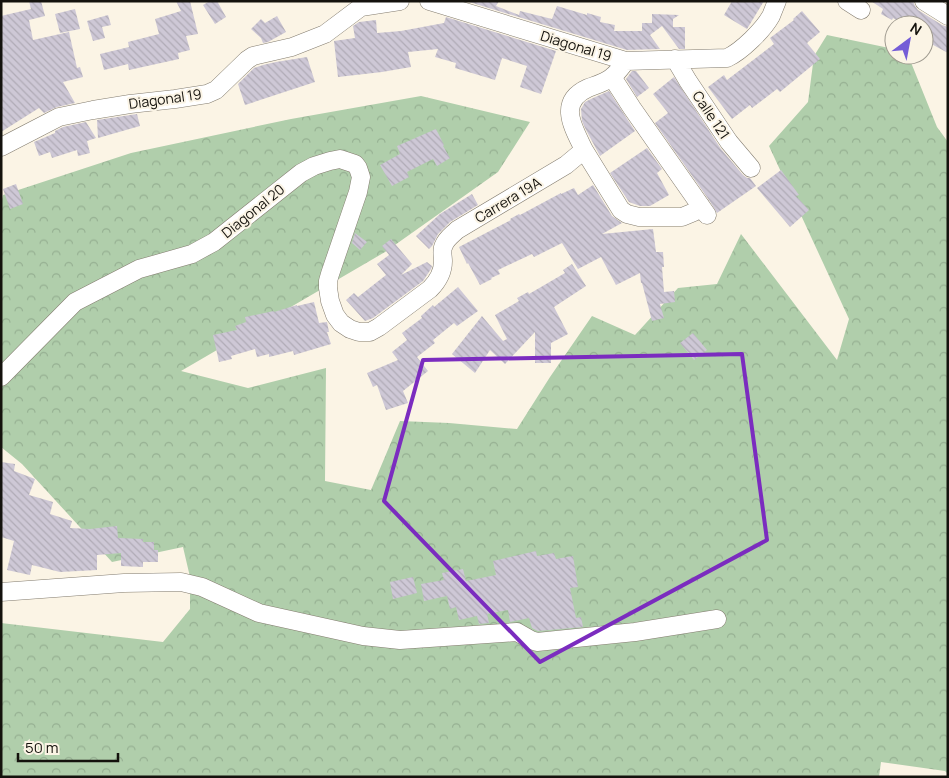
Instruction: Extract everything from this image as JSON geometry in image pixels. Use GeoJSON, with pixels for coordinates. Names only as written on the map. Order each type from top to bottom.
{"type":"FeatureCollection","features":[{"type":"Feature","properties":{"kind":"street","name":"Diagonal 19"},"geometry":{"type":"LineString","coordinates":[[1,147],[59,117],[130,104],[210,93],[216,90],[250,57],[292,47],[325,34],[361,7],[400,1]]}},
{"type":"Feature","properties":{"kind":"street","name":"Diagonal 19"},"geometry":{"type":"LineString","coordinates":[[429,1],[626,61],[727,58],[736,54],[750,42],[770,18],[777,1]]}},
{"type":"Feature","properties":{"kind":"street"},"geometry":{"type":"LineString","coordinates":[[924,1],[948,16]]}},
{"type":"Feature","properties":{"kind":"street","name":"Calle 121"},"geometry":{"type":"LineString","coordinates":[[675,59],[728,142],[751,168]]}},
{"type":"Feature","properties":{"kind":"street"},"geometry":{"type":"LineString","coordinates":[[612,77],[704,210],[682,217],[639,217],[626,214],[621,210],[584,150],[570,120],[572,100],[579,92],[612,77],[626,61]]}},
{"type":"Feature","properties":{"kind":"street","name":"Carrera 19A"},"geometry":{"type":"LineString","coordinates":[[359,332],[370,332],[380,327],[436,283],[441,273],[444,245],[457,230],[566,165],[584,150]]}},
{"type":"Feature","properties":{"kind":"street","name":"Diagonal 20"},"geometry":{"type":"LineString","coordinates":[[1,377],[75,302],[139,269],[192,254],[214,242],[301,173],[330,160],[340,159],[355,164],[361,177],[358,192],[330,274],[328,288],[335,315],[350,329],[359,332]]}},
{"type":"Feature","properties":{"kind":"street"},"geometry":{"type":"LineString","coordinates":[[1,592],[124,583],[181,582],[202,587],[259,612],[363,636],[400,640],[517,632],[537,642],[634,632],[717,619]]}},
{"type":"Feature","properties":{"kind":"highlighted area"},"geometry":{"type":"Polygon","coordinates":[[[742,354],[767,540],[540,662],[384,501],[423,360],[742,354]]]}},
{"type":"Feature","properties":{"kind":"green space"},"geometry":{"type":"Polygon","coordinates":[[[827,35],[884,47],[884,65],[912,65],[937,127],[948,142],[948,774],[945,771],[881,762],[879,777],[1,777],[1,623],[163,642],[190,609],[190,577],[183,547],[112,562],[22,464],[1,447],[1,203],[3,195],[131,153],[291,119],[421,96],[530,122],[498,172],[385,252],[181,371],[248,388],[326,368],[325,481],[371,490],[400,421],[517,429],[592,316],[635,335],[678,288],[717,284],[741,234],[837,360],[849,319],[769,146],[808,102],[814,56],[827,35]]]}},
{"type":"Feature","properties":{"kind":"building"},"geometry":{"type":"Polygon","coordinates":[[[29,1],[41,1],[45,16],[29,20],[33,40],[69,32],[77,68],[80,67],[83,77],[63,82],[75,103],[57,107],[44,113],[39,108],[1,132],[1,16],[31,9],[29,1]]]}},
{"type":"Feature","properties":{"kind":"building"},"geometry":{"type":"Polygon","coordinates":[[[176,1],[190,1],[198,34],[186,36],[190,50],[178,53],[179,59],[129,70],[128,64],[104,70],[100,54],[129,47],[128,42],[159,34],[155,19],[181,11],[176,1]]]}},
{"type":"Feature","properties":{"kind":"building"},"geometry":{"type":"Polygon","coordinates":[[[210,1],[217,1],[226,17],[215,24],[203,5],[210,1]]]}},
{"type":"Feature","properties":{"kind":"building"},"geometry":{"type":"Polygon","coordinates":[[[466,1],[499,1],[496,6],[519,15],[520,11],[552,19],[557,6],[601,17],[600,22],[615,25],[614,31],[642,31],[642,23],[652,23],[652,14],[679,15],[673,19],[673,27],[685,27],[685,49],[679,49],[662,26],[650,35],[660,49],[627,50],[466,1]]]}},
{"type":"Feature","properties":{"kind":"building"},"geometry":{"type":"Polygon","coordinates":[[[732,1],[764,1],[747,29],[724,15],[732,1]]]}},
{"type":"Feature","properties":{"kind":"building"},"geometry":{"type":"Polygon","coordinates":[[[871,1],[913,1],[918,10],[926,15],[884,16],[881,14],[883,9],[871,1]]]}},
{"type":"Feature","properties":{"kind":"building"},"geometry":{"type":"Polygon","coordinates":[[[75,9],[80,29],[60,33],[55,14],[75,9]]]}},
{"type":"Feature","properties":{"kind":"building"},"geometry":{"type":"Polygon","coordinates":[[[802,11],[820,32],[807,43],[820,59],[780,92],[777,89],[752,108],[750,105],[732,119],[708,87],[724,75],[727,80],[774,44],[770,38],[794,20],[802,11]]]}},
{"type":"Feature","properties":{"kind":"building"},"geometry":{"type":"Polygon","coordinates":[[[108,15],[111,25],[102,27],[105,38],[93,41],[87,21],[108,15]]]}},
{"type":"Feature","properties":{"kind":"building"},"geometry":{"type":"Polygon","coordinates":[[[277,16],[286,32],[263,43],[261,38],[251,29],[261,19],[265,23],[277,16]]]}},
{"type":"Feature","properties":{"kind":"building"},"geometry":{"type":"Polygon","coordinates":[[[446,17],[556,51],[541,94],[520,87],[527,66],[502,58],[495,80],[455,68],[456,63],[435,57],[438,49],[408,52],[411,67],[338,77],[334,41],[355,38],[353,26],[359,22],[376,20],[377,33],[401,31],[444,23],[446,17]]]}},
{"type":"Feature","properties":{"kind":"building"},"geometry":{"type":"Polygon","coordinates":[[[934,20],[948,27],[948,53],[934,45],[934,20]]]}},
{"type":"Feature","properties":{"kind":"building"},"geometry":{"type":"Polygon","coordinates":[[[307,57],[315,82],[245,105],[238,84],[254,68],[307,57]]]}},
{"type":"Feature","properties":{"kind":"building"},"geometry":{"type":"Polygon","coordinates":[[[632,71],[636,71],[649,88],[637,97],[626,79],[632,71]]]}},
{"type":"Feature","properties":{"kind":"building"},"geometry":{"type":"Polygon","coordinates":[[[674,77],[721,149],[743,175],[750,178],[756,186],[717,213],[655,123],[668,113],[653,94],[674,77]]]}},
{"type":"Feature","properties":{"kind":"building"},"geometry":{"type":"Polygon","coordinates":[[[609,91],[635,131],[600,156],[582,121],[581,109],[585,102],[609,91]]]}},
{"type":"Feature","properties":{"kind":"building"},"geometry":{"type":"Polygon","coordinates":[[[137,114],[140,126],[98,138],[97,120],[137,114]]]}},
{"type":"Feature","properties":{"kind":"building"},"geometry":{"type":"Polygon","coordinates":[[[86,122],[96,138],[87,141],[90,153],[78,156],[77,150],[52,158],[50,152],[39,156],[34,142],[55,133],[55,131],[63,127],[86,122]]]}},
{"type":"Feature","properties":{"kind":"building"},"geometry":{"type":"Polygon","coordinates":[[[436,129],[450,158],[437,166],[433,159],[407,172],[409,177],[392,186],[380,165],[400,154],[397,146],[436,129]]]}},
{"type":"Feature","properties":{"kind":"building"},"geometry":{"type":"Polygon","coordinates":[[[647,148],[662,169],[657,173],[669,195],[650,206],[640,206],[629,202],[610,173],[647,148]]]}},
{"type":"Feature","properties":{"kind":"building"},"geometry":{"type":"Polygon","coordinates":[[[781,170],[799,195],[796,196],[809,210],[790,227],[757,188],[781,170]]]}},
{"type":"Feature","properties":{"kind":"building"},"geometry":{"type":"Polygon","coordinates":[[[16,184],[23,204],[10,209],[3,189],[16,184]]]}},
{"type":"Feature","properties":{"kind":"building"},"geometry":{"type":"Polygon","coordinates":[[[593,185],[612,216],[622,223],[602,234],[653,229],[656,252],[663,252],[664,292],[674,291],[675,302],[660,304],[664,318],[652,321],[640,273],[616,285],[601,257],[578,269],[562,243],[534,257],[532,254],[498,270],[500,274],[480,285],[459,247],[561,193],[574,188],[578,195],[593,185]]]}},
{"type":"Feature","properties":{"kind":"building"},"geometry":{"type":"Polygon","coordinates":[[[472,194],[478,205],[450,222],[438,234],[429,249],[416,236],[440,214],[472,194]]]}},
{"type":"Feature","properties":{"kind":"building"},"geometry":{"type":"Polygon","coordinates":[[[355,233],[367,242],[360,250],[352,243],[355,233]]]}},
{"type":"Feature","properties":{"kind":"building"},"geometry":{"type":"Polygon","coordinates":[[[391,239],[412,264],[401,275],[427,262],[432,266],[423,281],[373,318],[365,321],[346,300],[354,293],[358,297],[386,275],[377,264],[389,255],[382,246],[391,239]]]}},
{"type":"Feature","properties":{"kind":"building"},"geometry":{"type":"Polygon","coordinates":[[[572,264],[586,286],[554,307],[568,334],[551,343],[551,363],[535,363],[535,332],[505,364],[490,350],[475,373],[452,354],[482,316],[503,341],[507,339],[495,315],[519,301],[517,298],[528,292],[529,294],[565,273],[563,270],[572,264]]]}},
{"type":"Feature","properties":{"kind":"building"},"geometry":{"type":"Polygon","coordinates":[[[458,287],[478,311],[457,326],[454,323],[433,340],[435,343],[417,357],[428,371],[403,391],[408,403],[386,410],[377,385],[373,387],[367,373],[398,360],[392,352],[407,340],[402,333],[422,318],[421,316],[433,305],[434,307],[458,287]]]}},
{"type":"Feature","properties":{"kind":"building"},"geometry":{"type":"Polygon","coordinates":[[[314,302],[319,323],[327,322],[329,332],[327,332],[331,344],[294,355],[293,351],[269,357],[269,354],[257,357],[255,349],[231,356],[232,359],[219,362],[213,335],[237,330],[235,326],[246,322],[245,317],[314,302]]]}},
{"type":"Feature","properties":{"kind":"building"},"geometry":{"type":"Polygon","coordinates":[[[693,333],[707,350],[694,360],[680,343],[693,333]]]}},
{"type":"Feature","properties":{"kind":"building"},"geometry":{"type":"Polygon","coordinates":[[[1,462],[15,464],[14,471],[35,479],[29,495],[53,502],[50,514],[72,521],[70,528],[90,529],[117,526],[118,538],[143,539],[143,542],[154,542],[154,550],[158,550],[158,562],[143,562],[143,567],[121,566],[121,553],[97,555],[97,570],[60,572],[32,565],[30,575],[7,570],[14,541],[1,537],[1,462]]]}},
{"type":"Feature","properties":{"kind":"building"},"geometry":{"type":"Polygon","coordinates":[[[536,551],[537,556],[554,553],[556,559],[573,556],[578,587],[570,588],[576,618],[581,617],[583,627],[538,631],[532,628],[529,618],[510,622],[508,610],[487,614],[489,623],[479,624],[477,616],[459,620],[456,607],[450,609],[447,596],[424,601],[421,584],[444,580],[442,573],[463,569],[466,581],[496,575],[493,561],[536,551]]]}},
{"type":"Feature","properties":{"kind":"building"},"geometry":{"type":"Polygon","coordinates":[[[413,577],[417,593],[393,599],[390,582],[413,577]]]}}]}
